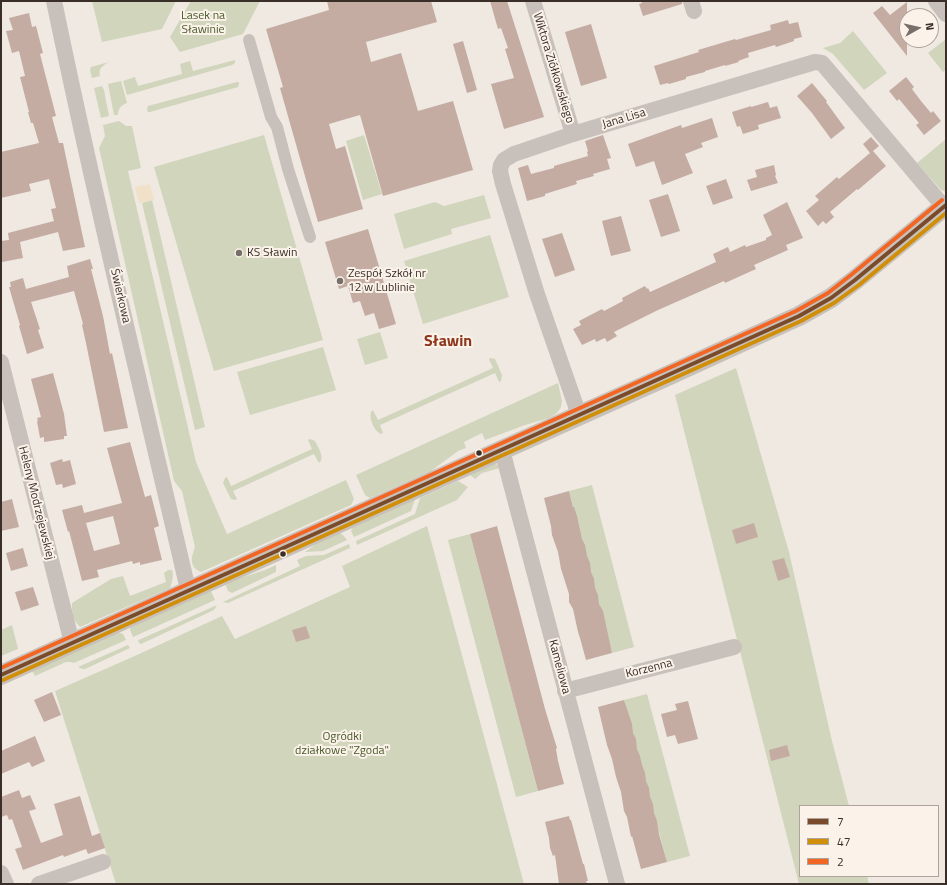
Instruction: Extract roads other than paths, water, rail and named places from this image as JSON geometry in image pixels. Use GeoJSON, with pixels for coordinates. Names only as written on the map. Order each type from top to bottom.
{"type":"FeatureCollection","features":[{"type":"Feature","properties":{"kind":"street","name":"Świerkowa"},"geometry":{"type":"LineString","coordinates":[[54,1],[121,302],[186,582],[190,590]]}},
{"type":"Feature","properties":{"kind":"street","name":"Wiktora Ziółkowskiego"},"geometry":{"type":"LineString","coordinates":[[533,1],[573,134]]}},
{"type":"Feature","properties":{"kind":"street"},"geometry":{"type":"LineString","coordinates":[[936,1],[946,14]]}},
{"type":"Feature","properties":{"kind":"street"},"geometry":{"type":"LineString","coordinates":[[249,40],[271,117],[277,127],[288,169],[310,236]]}},
{"type":"Feature","properties":{"kind":"street","name":"Jana Lisa"},"geometry":{"type":"LineString","coordinates":[[579,415],[522,246],[503,184],[500,171],[501,164],[504,160],[514,154],[573,134],[815,62],[822,63],[945,206]]}},
{"type":"Feature","properties":{"kind":"street"},"geometry":{"type":"LineString","coordinates":[[1,675],[786,323],[830,298],[855,280],[945,206]]}},
{"type":"Feature","properties":{"kind":"street","name":"Heleny Modrzejewskiej"},"geometry":{"type":"LineString","coordinates":[[1,362],[72,643]]}},
{"type":"Feature","properties":{"kind":"street","name":"Kameliowa"},"geometry":{"type":"LineString","coordinates":[[502,450],[617,884]]}},
{"type":"Feature","properties":{"kind":"street","name":"Korzenna"},"geometry":{"type":"LineString","coordinates":[[565,690],[734,647]]}},
{"type":"Feature","properties":{"kind":"street"},"geometry":{"type":"LineString","coordinates":[[39,884],[102,862]]}},
{"type":"Feature","properties":{"kind":"street"},"geometry":{"type":"LineString","coordinates":[[1,873],[6,884]]}},
{"type":"Feature","properties":{"kind":"place","name":"KS Sławin"},"geometry":{"type":"Point","coordinates":[239,253]}},
{"type":"Feature","properties":{"kind":"place","name":"Zespół Szkół nr 12 w Lublinie"},"geometry":{"type":"Point","coordinates":[340,281]}},
{"type":"Feature","properties":{"kind":"district","name":"Sławin"},"geometry":{"type":"Point","coordinates":[448,342]}},
{"type":"Feature","properties":{"kind":"park label","name":"Lasek na Sławinie"},"geometry":{"type":"Point","coordinates":[203,23]}},
{"type":"Feature","properties":{"kind":"park label","name":"Ogródki działkowe \"Zgoda\""},"geometry":{"type":"Point","coordinates":[342,744]}}]}
